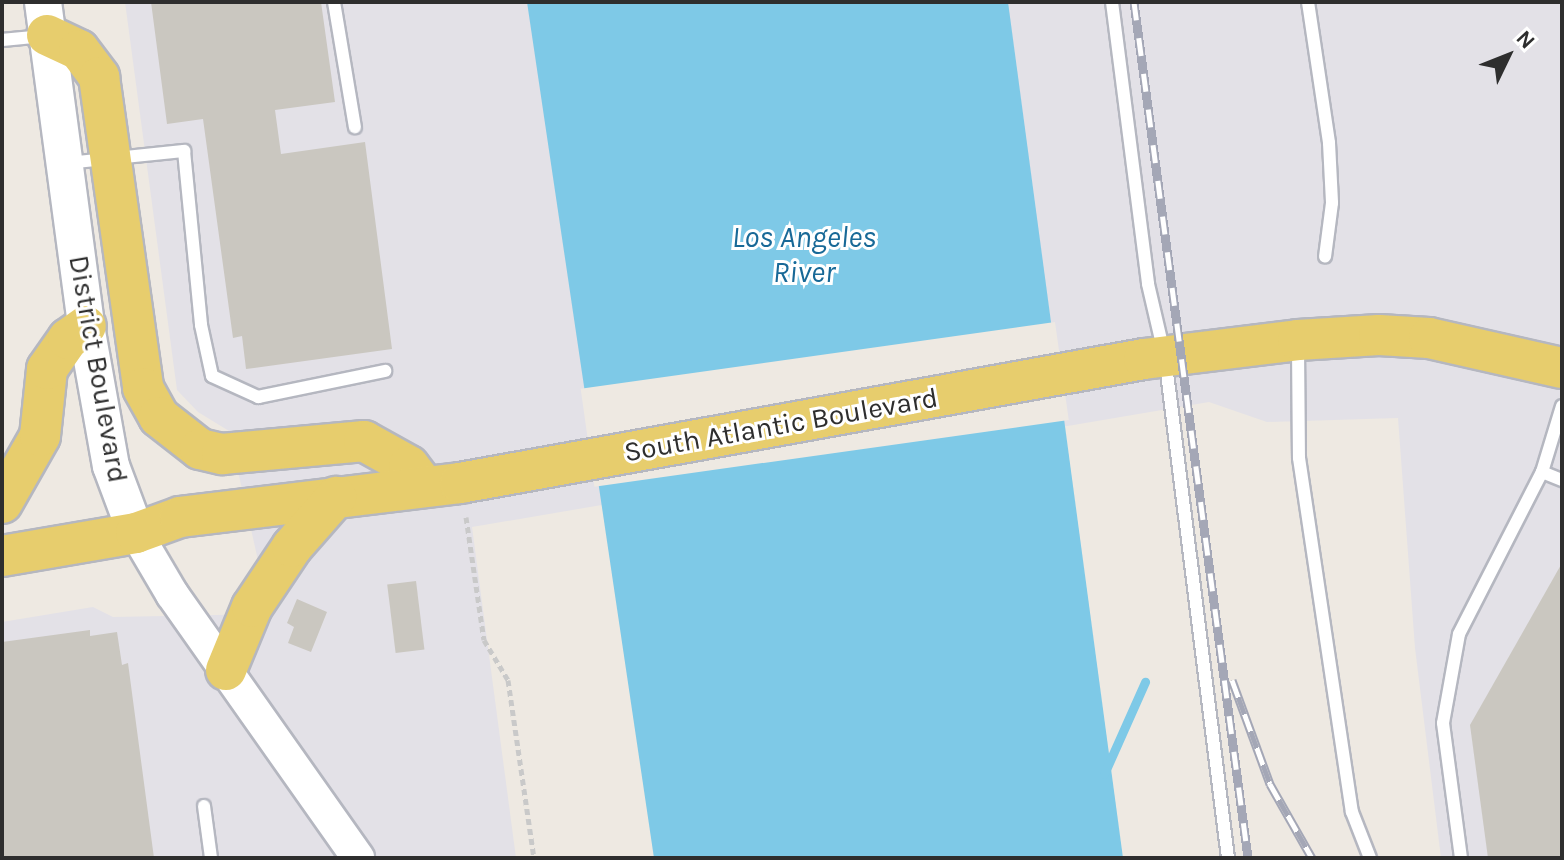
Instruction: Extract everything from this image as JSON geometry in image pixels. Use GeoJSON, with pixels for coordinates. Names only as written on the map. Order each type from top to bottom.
{"type":"FeatureCollection","features":[{"type":"Feature","properties":{"kind":"main road"},"geometry":{"type":"LineString","coordinates":[[45,19],[91,61],[99,77],[143,388],[159,417],[200,449],[222,454],[364,441],[409,466],[453,483]]}},
{"type":"Feature","properties":{"kind":"main road","name":"District Boulevard"},"geometry":{"type":"LineString","coordinates":[[45,19],[86,326],[111,466],[136,533]]}},
{"type":"Feature","properties":{"kind":"main road"},"geometry":{"type":"LineString","coordinates":[[2,503],[40,436],[47,369],[68,339],[86,326]]}},
{"type":"Feature","properties":{"kind":"main road","name":"South Atlantic Boulevard"},"geometry":{"type":"LineString","coordinates":[[2,556],[136,533],[180,517],[453,483],[1154,358],[1298,340],[1379,335],[1429,338],[1562,368]]}},
{"type":"Feature","properties":{"kind":"main road"},"geometry":{"type":"LineString","coordinates":[[226,670],[252,607],[292,547],[336,497]]}},
{"type":"Feature","properties":{"kind":"street","name":"District Boulevard"},"geometry":{"type":"LineString","coordinates":[[136,533],[226,670],[357,857]]}},
{"type":"Feature","properties":{"kind":"lane"},"geometry":{"type":"LineString","coordinates":[[334,2],[355,127]]}},
{"type":"Feature","properties":{"kind":"lane"},"geometry":{"type":"LineString","coordinates":[[1112,2],[1148,284],[1154,358],[1228,858]]}},
{"type":"Feature","properties":{"kind":"lane"},"geometry":{"type":"LineString","coordinates":[[1308,2],[1329,143],[1332,203],[1325,257]]}},
{"type":"Feature","properties":{"kind":"lane"},"geometry":{"type":"LineString","coordinates":[[2,40],[45,19]]}},
{"type":"Feature","properties":{"kind":"lane"},"geometry":{"type":"LineString","coordinates":[[64,164],[184,151],[201,325],[212,376],[258,397],[385,371]]}},
{"type":"Feature","properties":{"kind":"lane"},"geometry":{"type":"LineString","coordinates":[[1298,340],[1299,458],[1352,812],[1370,858]]}},
{"type":"Feature","properties":{"kind":"lane"},"geometry":{"type":"LineString","coordinates":[[1461,858],[1443,723],[1459,634],[1542,472],[1562,406]]}},
{"type":"Feature","properties":{"kind":"lane"},"geometry":{"type":"LineString","coordinates":[[1542,472],[1562,480]]}},
{"type":"Feature","properties":{"kind":"lane"},"geometry":{"type":"LineString","coordinates":[[204,806],[211,858]]}},
{"type":"Feature","properties":{"kind":"path"},"geometry":{"type":"LineString","coordinates":[[453,483],[484,640],[508,680],[534,858]]}},
{"type":"Feature","properties":{"kind":"shaded area"},"geometry":{"type":"Polygon","coordinates":[[[125,2],[1562,2],[1562,858],[1441,858],[1415,648],[1398,418],[1267,422],[1209,402],[472,527],[516,858],[2,858],[2,622],[93,607],[113,617],[270,614],[229,431],[198,412],[177,390],[125,2]]]}},
{"type":"Feature","properties":{"kind":"water","name":"Los Angeles River"},"geometry":{"type":"Polygon","coordinates":[[[527,2],[1008,2],[1123,858],[654,858],[527,2]]]}},
{"type":"Feature","properties":{"kind":"pier"},"geometry":{"type":"Polygon","coordinates":[[[1055,322],[1069,420],[594,487],[581,389],[1055,322]]]}},
{"type":"Feature","properties":{"kind":"building"},"geometry":{"type":"Polygon","coordinates":[[[151,2],[321,2],[335,102],[275,110],[281,154],[365,142],[392,349],[246,369],[242,336],[233,338],[203,119],[167,124],[151,2]]]}},
{"type":"Feature","properties":{"kind":"building"},"geometry":{"type":"Polygon","coordinates":[[[1562,563],[1562,858],[1488,858],[1470,725],[1562,563]]]}},
{"type":"Feature","properties":{"kind":"building"},"geometry":{"type":"Polygon","coordinates":[[[416,581],[424,649],[396,653],[387,585],[416,581]]]}},
{"type":"Feature","properties":{"kind":"building"},"geometry":{"type":"Polygon","coordinates":[[[297,599],[327,612],[311,652],[288,643],[294,627],[287,623],[297,599]]]}},
{"type":"Feature","properties":{"kind":"building"},"geometry":{"type":"Polygon","coordinates":[[[90,630],[90,636],[117,632],[122,665],[128,663],[154,858],[2,858],[2,642],[90,630]]]}},
{"type":"Feature","properties":{"kind":"waterway"},"geometry":{"type":"LineString","coordinates":[[1104,774],[1145,682]]}},
{"type":"Feature","properties":{"kind":"railway"},"geometry":{"type":"LineString","coordinates":[[1134,2],[1248,858]]}},
{"type":"Feature","properties":{"kind":"railway"},"geometry":{"type":"LineString","coordinates":[[1232,680],[1270,784],[1312,858]]}}]}
